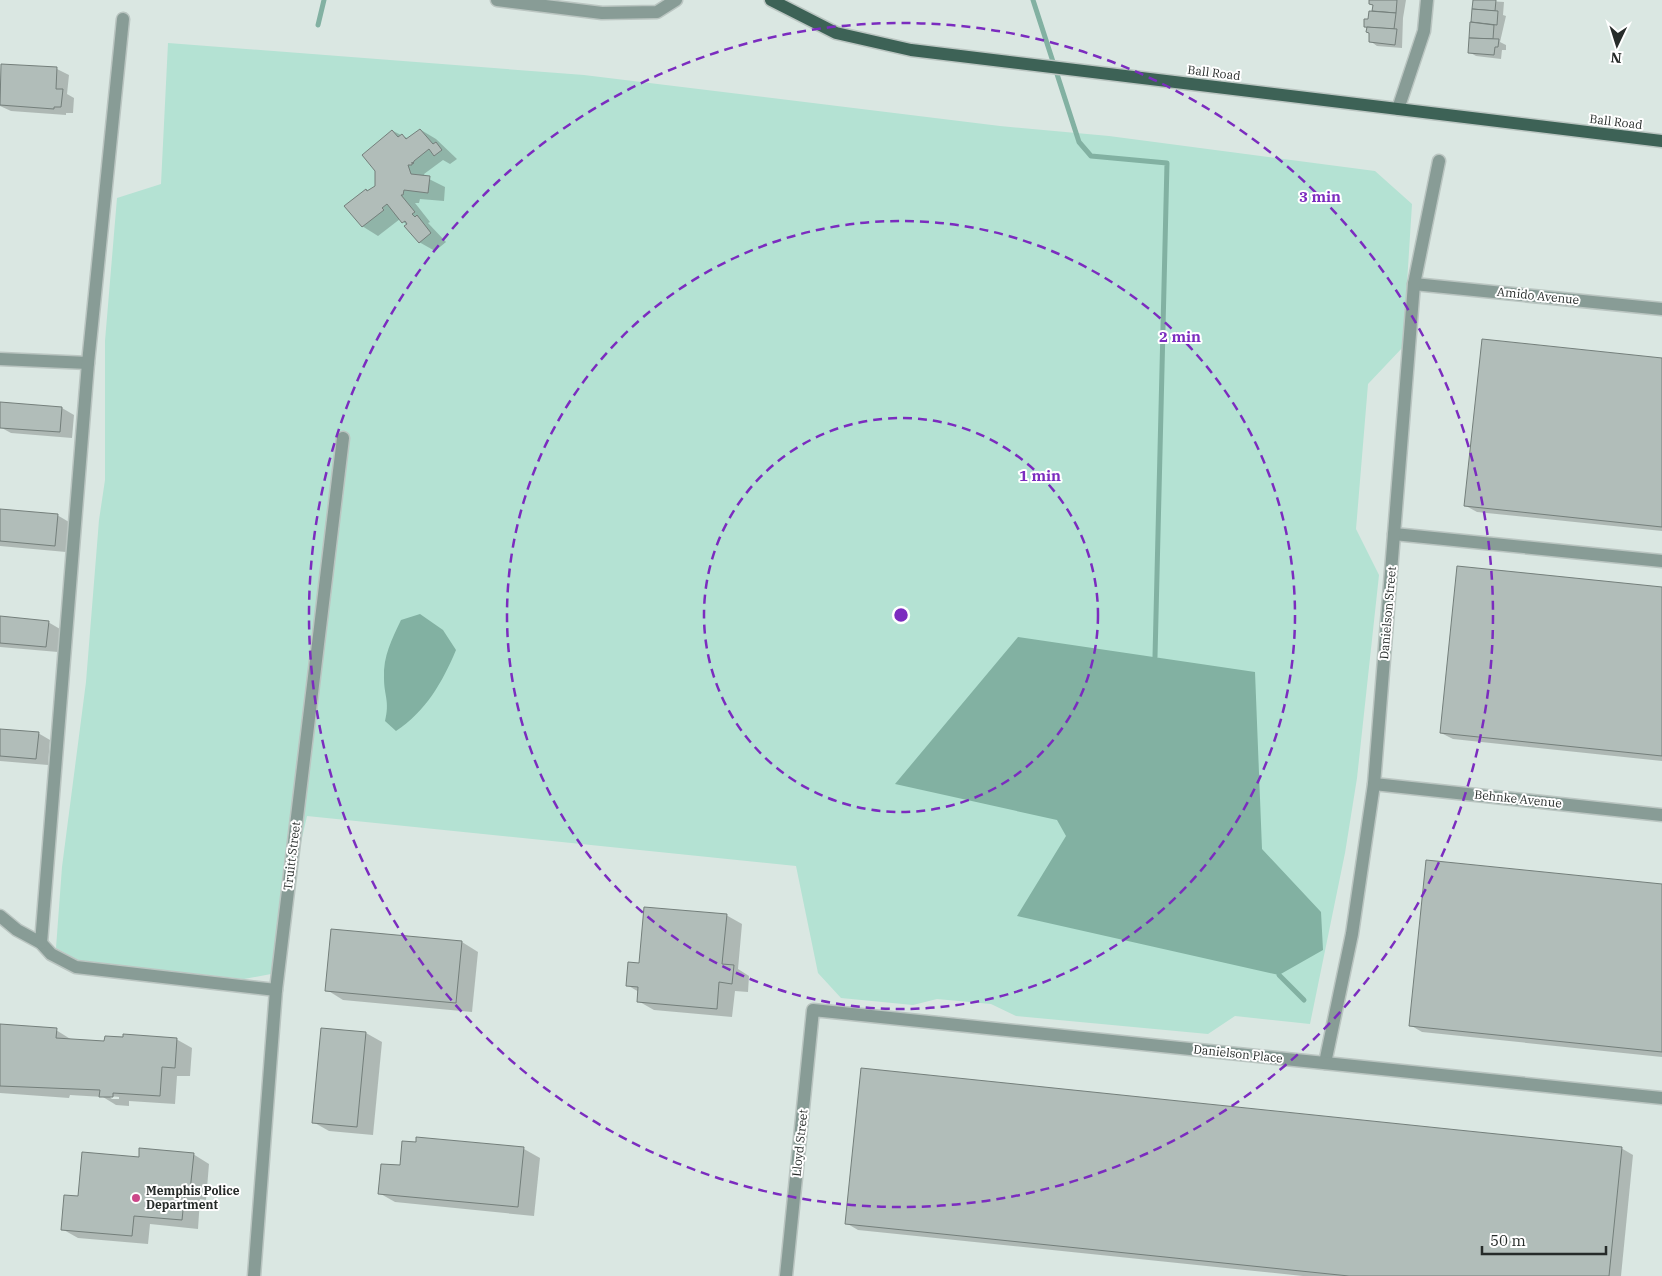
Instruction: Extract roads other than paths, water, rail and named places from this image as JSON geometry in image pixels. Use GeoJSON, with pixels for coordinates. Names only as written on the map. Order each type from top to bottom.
{"type":"FeatureCollection","features":[{"type":"Feature","properties":{"kind":"main road","name":"Ball Road"},"geometry":{"type":"LineString","coordinates":[[771,0],[836,33],[911,50],[1662,141]]}},
{"type":"Feature","properties":{"kind":"street"},"geometry":{"type":"LineString","coordinates":[[497,0],[602,13],[657,12],[676,0]]}},
{"type":"Feature","properties":{"kind":"street"},"geometry":{"type":"LineString","coordinates":[[1398,109],[1424,31],[1427,0]]}},
{"type":"Feature","properties":{"kind":"street"},"geometry":{"type":"LineString","coordinates":[[41,943],[88,363],[123,19]]}},
{"type":"Feature","properties":{"kind":"street","name":"Danielson Street"},"geometry":{"type":"LineString","coordinates":[[1325,1063],[1352,934],[1374,784],[1414,284],[1439,161]]}},
{"type":"Feature","properties":{"kind":"street","name":"Amido Avenue"},"geometry":{"type":"LineString","coordinates":[[1414,284],[1662,309]]}},
{"type":"Feature","properties":{"kind":"street"},"geometry":{"type":"LineString","coordinates":[[0,359],[88,363]]}},
{"type":"Feature","properties":{"kind":"street","name":"Truitt Street"},"geometry":{"type":"LineString","coordinates":[[254,1276],[276,990],[342,438]]}},
{"type":"Feature","properties":{"kind":"street"},"geometry":{"type":"LineString","coordinates":[[1394,534],[1662,561]]}},
{"type":"Feature","properties":{"kind":"street","name":"Behnke Avenue"},"geometry":{"type":"LineString","coordinates":[[1374,784],[1662,815]]}},
{"type":"Feature","properties":{"kind":"street"},"geometry":{"type":"LineString","coordinates":[[0,916],[17,930],[41,943],[51,954],[76,967],[276,990]]}},
{"type":"Feature","properties":{"kind":"street","name":"Danielson Place"},"geometry":{"type":"LineString","coordinates":[[813,1010],[1662,1098]]}},
{"type":"Feature","properties":{"kind":"street","name":"Lloyd Street"},"geometry":{"type":"LineString","coordinates":[[786,1276],[813,1010]]}},
{"type":"Feature","properties":{"kind":"waterway"},"geometry":{"type":"LineString","coordinates":[[318,25],[324,0]]}},
{"type":"Feature","properties":{"kind":"waterway"},"geometry":{"type":"LineString","coordinates":[[1033,0],[1079,142],[1091,156],[1167,163],[1155,657]]}},
{"type":"Feature","properties":{"kind":"waterway"},"geometry":{"type":"LineString","coordinates":[[1279,975],[1304,1000]]}},
{"type":"Feature","properties":{"kind":"place","name":"Memphis Police Department"},"geometry":{"type":"Point","coordinates":[136,1198]}}]}
